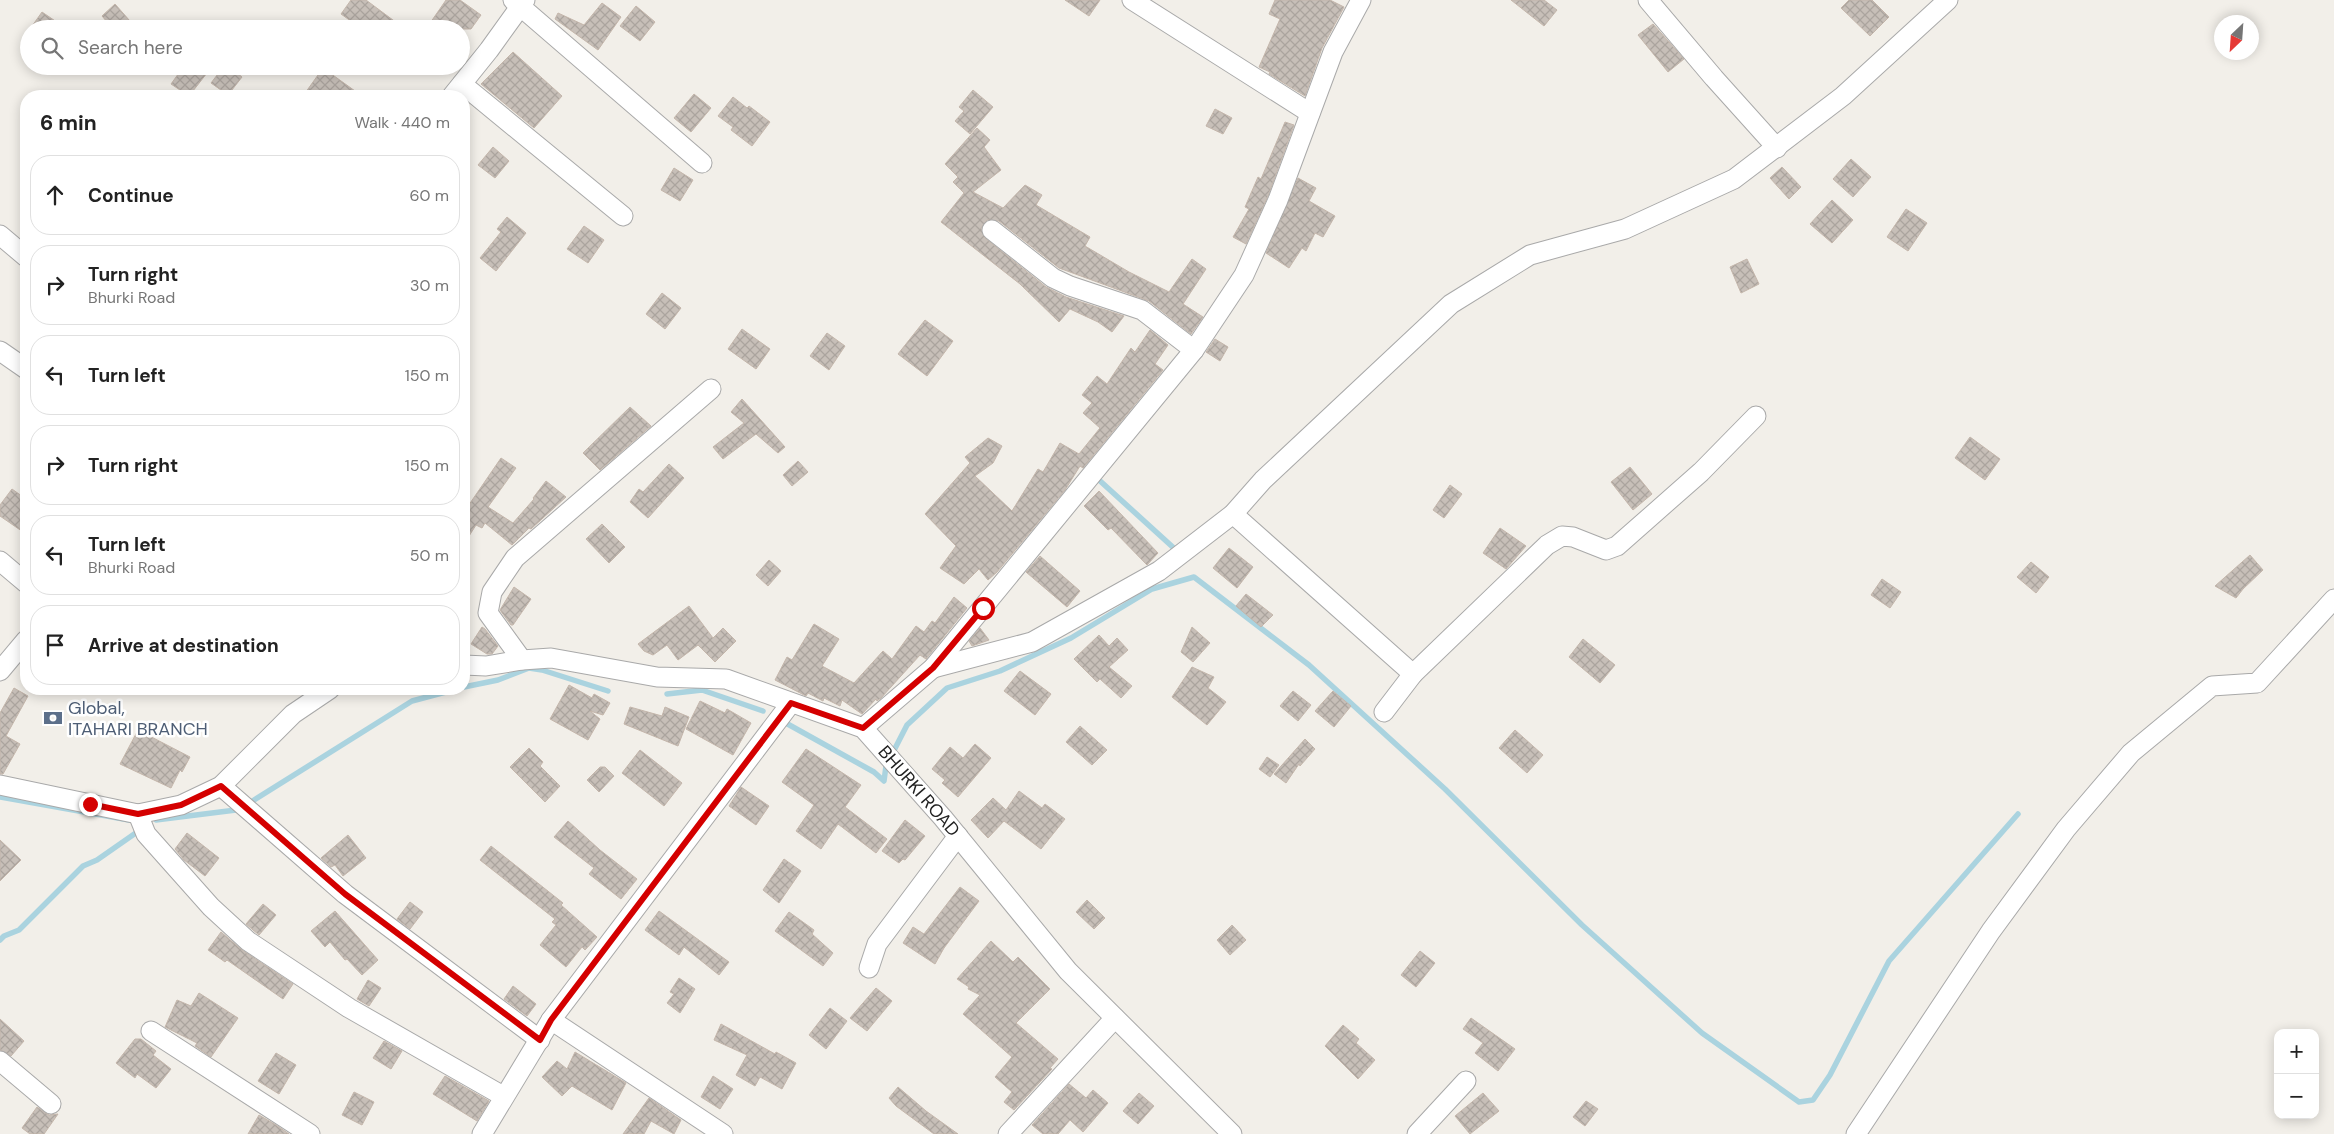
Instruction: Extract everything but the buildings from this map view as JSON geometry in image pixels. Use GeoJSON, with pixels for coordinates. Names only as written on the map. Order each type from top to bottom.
{"type":"FeatureCollection","features":[{"type":"Feature","properties":{"kind":"street"},"geometry":{"type":"LineString","coordinates":[[1132,0],[1310,113]]}},
{"type":"Feature","properties":{"kind":"street"},"geometry":{"type":"LineString","coordinates":[[863,728],[933,668],[1194,350],[1244,275],[1278,200],[1333,52],[1361,0]]}},
{"type":"Feature","properties":{"kind":"street"},"geometry":{"type":"LineString","coordinates":[[1648,0],[1777,148]]}},
{"type":"Feature","properties":{"kind":"street"},"geometry":{"type":"LineString","coordinates":[[933,668],[1032,642],[1159,571],[1233,514],[1263,480],[1451,304],[1530,255],[1625,229],[1734,179],[1843,96],[1948,0]]}},
{"type":"Feature","properties":{"kind":"street"},"geometry":{"type":"LineString","coordinates":[[470,74],[489,50],[519,2],[702,163]]}},
{"type":"Feature","properties":{"kind":"street"},"geometry":{"type":"LineString","coordinates":[[457,90],[469,75]]}},
{"type":"Feature","properties":{"kind":"street"},"geometry":{"type":"LineString","coordinates":[[470,100],[623,216]]}},
{"type":"Feature","properties":{"kind":"street"},"geometry":{"type":"LineString","coordinates":[[992,230],[1054,278],[1070,286],[1142,310],[1194,350]]}},
{"type":"Feature","properties":{"kind":"street"},"geometry":{"type":"LineString","coordinates":[[0,235],[20,251]]}},
{"type":"Feature","properties":{"kind":"street"},"geometry":{"type":"LineString","coordinates":[[0,350],[20,365]]}},
{"type":"Feature","properties":{"kind":"street"},"geometry":{"type":"LineString","coordinates":[[522,660],[488,613],[492,592],[515,558],[711,389]]}},
{"type":"Feature","properties":{"kind":"street"},"geometry":{"type":"LineString","coordinates":[[1384,712],[1413,674],[1547,545],[1562,536],[1573,537],[1606,550],[1617,546],[1701,472],[1756,416]]}},
{"type":"Feature","properties":{"kind":"street"},"geometry":{"type":"LineString","coordinates":[[1233,514],[1413,674]]}},
{"type":"Feature","properties":{"kind":"street"},"geometry":{"type":"LineString","coordinates":[[0,561],[20,578]]}},
{"type":"Feature","properties":{"kind":"street"},"geometry":{"type":"LineString","coordinates":[[1856,1134],[1991,931],[2066,828],[2131,753],[2212,686],[2257,682],[2334,599]]}},
{"type":"Feature","properties":{"kind":"street"},"geometry":{"type":"LineString","coordinates":[[0,671],[20,647]]}},
{"type":"Feature","properties":{"kind":"street","name":"BHURKI ROAD"},"geometry":{"type":"LineString","coordinates":[[470,665],[486,666],[522,660],[551,658],[657,677],[726,679],[863,728],[958,836],[1068,971],[1232,1134]]}},
{"type":"Feature","properties":{"kind":"street"},"geometry":{"type":"LineString","coordinates":[[0,785],[138,814],[181,805],[221,786],[293,714],[321,695]]}},
{"type":"Feature","properties":{"kind":"street"},"geometry":{"type":"LineString","coordinates":[[482,1134],[551,1020],[791,703]]}},
{"type":"Feature","properties":{"kind":"street"},"geometry":{"type":"LineString","coordinates":[[221,786],[345,894],[540,1040]]}},
{"type":"Feature","properties":{"kind":"street"},"geometry":{"type":"LineString","coordinates":[[138,814],[146,834],[211,907],[248,940],[349,1008],[504,1096]]}},
{"type":"Feature","properties":{"kind":"street"},"geometry":{"type":"LineString","coordinates":[[869,968],[877,944],[958,836]]}},
{"type":"Feature","properties":{"kind":"street"},"geometry":{"type":"LineString","coordinates":[[1008,1134],[1115,1018]]}},
{"type":"Feature","properties":{"kind":"street"},"geometry":{"type":"LineString","coordinates":[[551,1020],[723,1134]]}},
{"type":"Feature","properties":{"kind":"street"},"geometry":{"type":"LineString","coordinates":[[151,1031],[310,1134]]}},
{"type":"Feature","properties":{"kind":"street"},"geometry":{"type":"LineString","coordinates":[[4,1072],[51,1104]]}},
{"type":"Feature","properties":{"kind":"street"},"geometry":{"type":"LineString","coordinates":[[1416,1134],[1466,1081]]}},
{"type":"Feature","properties":{"kind":"waterway"},"geometry":{"type":"LineString","coordinates":[[1099,480],[1176,550]]}},
{"type":"Feature","properties":{"kind":"waterway"},"geometry":{"type":"LineString","coordinates":[[784,722],[874,772],[884,781],[886,766],[907,725],[947,688],[1000,671],[1071,638],[1152,589],[1194,577],[1309,665],[1445,789],[1582,925],[1702,1033],[1799,1102],[1813,1100],[1830,1075],[1889,961],[2018,814]]}},
{"type":"Feature","properties":{"kind":"waterway"},"geometry":{"type":"LineString","coordinates":[[470,686],[498,680],[529,668],[542,670],[608,691]]}},
{"type":"Feature","properties":{"kind":"waterway"},"geometry":{"type":"LineString","coordinates":[[667,694],[702,690],[763,711]]}},
{"type":"Feature","properties":{"kind":"waterway"},"geometry":{"type":"LineString","coordinates":[[251,802],[412,701],[434,695]]}},
{"type":"Feature","properties":{"kind":"waterway"},"geometry":{"type":"LineString","coordinates":[[0,797],[129,820]]}},
{"type":"Feature","properties":{"kind":"waterway"},"geometry":{"type":"LineString","coordinates":[[156,820],[236,810]]}},
{"type":"Feature","properties":{"kind":"waterway"},"geometry":{"type":"LineString","coordinates":[[0,940],[4,936],[19,930],[83,866],[97,860],[140,830]]}},
{"type":"Feature","properties":{"kind":"place","name":"Global, ITAHARI BRANCH"},"geometry":{"type":"Point","coordinates":[53,718]}},
{"type":"Feature","properties":{"kind":"route"},"geometry":{"type":"LineString","coordinates":[[90,804],[138,814],[181,805],[221,786],[345,894],[540,1040],[551,1020],[791,703],[863,728],[933,668],[983,608]]}}]}
